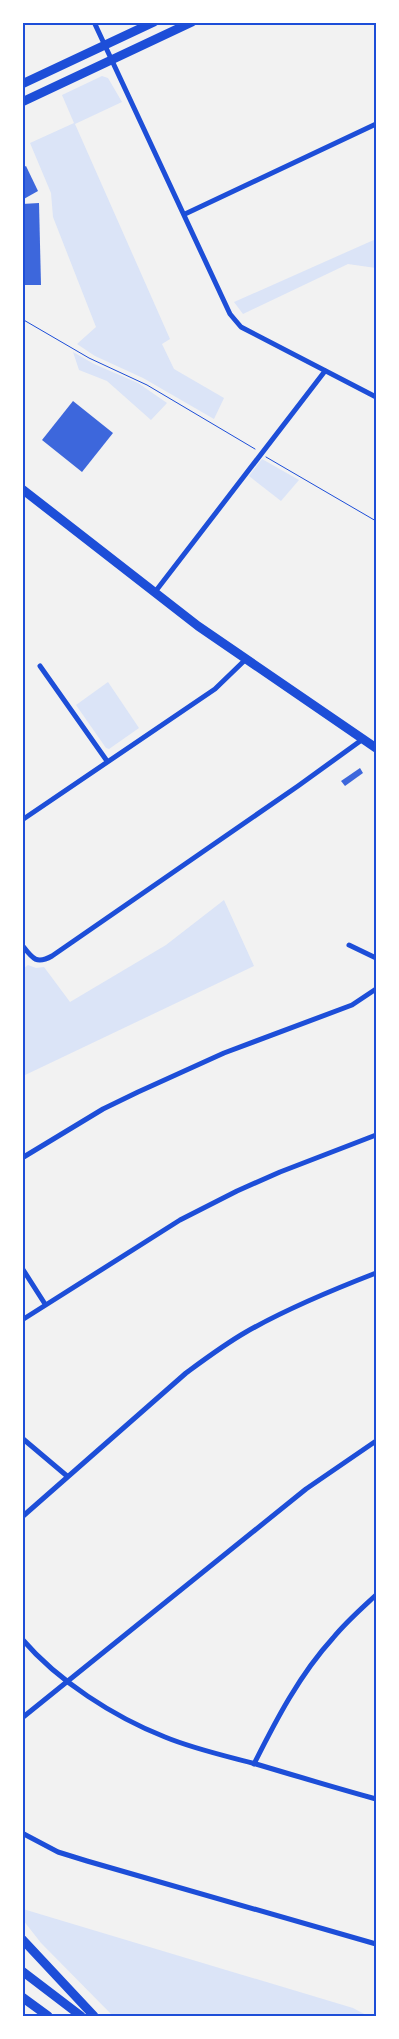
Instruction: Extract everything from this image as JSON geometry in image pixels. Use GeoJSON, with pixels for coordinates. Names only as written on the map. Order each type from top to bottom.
{"type":"FeatureCollection","features":[{"type":"Feature","properties":{"kind":"main road"},"geometry":{"type":"LineString","coordinates":[[22,84],[154,22]]}},
{"type":"Feature","properties":{"kind":"main road"},"geometry":{"type":"LineString","coordinates":[[22,102],[192,22]]}},
{"type":"Feature","properties":{"kind":"main road"},"geometry":{"type":"LineString","coordinates":[[22,489],[245,660],[376,748]]}},
{"type":"Feature","properties":{"kind":"main road"},"geometry":{"type":"LineString","coordinates":[[22,1939],[94,2016]]}},
{"type":"Feature","properties":{"kind":"main road"},"geometry":{"type":"LineString","coordinates":[[22,1971],[81,2016]]}},
{"type":"Feature","properties":{"kind":"main road"},"geometry":{"type":"LineString","coordinates":[[22,1997],[48,2016]]}},
{"type":"Feature","properties":{"kind":"street"},"geometry":{"type":"LineString","coordinates":[[94,22],[230,314],[241,327],[376,397]]}},
{"type":"Feature","properties":{"kind":"street"},"geometry":{"type":"LineString","coordinates":[[185,214],[376,124]]}},
{"type":"Feature","properties":{"kind":"street"},"geometry":{"type":"LineString","coordinates":[[155,592],[324,371]]}},
{"type":"Feature","properties":{"kind":"street"},"geometry":{"type":"LineString","coordinates":[[22,820],[215,690],[245,660]]}},
{"type":"Feature","properties":{"kind":"street"},"geometry":{"type":"LineString","coordinates":[[40,666],[107,761]]}},
{"type":"Feature","properties":{"kind":"street"},"geometry":{"type":"LineString","coordinates":[[22,945],[38,961],[52,956],[363,739]]}},
{"type":"Feature","properties":{"kind":"street"},"geometry":{"type":"LineString","coordinates":[[349,945],[376,958]]}},
{"type":"Feature","properties":{"kind":"street"},"geometry":{"type":"LineString","coordinates":[[22,1158],[103,1109],[224,1053],[352,1005],[376,989]]}},
{"type":"Feature","properties":{"kind":"street"},"geometry":{"type":"LineString","coordinates":[[22,1320],[180,1220],[237,1191],[376,1135]]}},
{"type":"Feature","properties":{"kind":"street"},"geometry":{"type":"LineString","coordinates":[[22,1268],[45,1304]]}},
{"type":"Feature","properties":{"kind":"street"},"geometry":{"type":"LineString","coordinates":[[22,1517],[186,1373],[245,1332],[313,1298],[376,1273]]}},
{"type":"Feature","properties":{"kind":"street"},"geometry":{"type":"LineString","coordinates":[[22,1438],[67,1476]]}},
{"type":"Feature","properties":{"kind":"street"},"geometry":{"type":"LineString","coordinates":[[22,1718],[306,1489],[376,1441]]}},
{"type":"Feature","properties":{"kind":"street"},"geometry":{"type":"LineString","coordinates":[[254,1764],[296,1687],[313,1662],[332,1638],[376,1595]]}},
{"type":"Feature","properties":{"kind":"street"},"geometry":{"type":"LineString","coordinates":[[22,1639],[36,1656],[68,1681],[105,1707],[133,1723],[166,1737],[376,1799]]}},
{"type":"Feature","properties":{"kind":"street"},"geometry":{"type":"LineString","coordinates":[[22,1833],[58,1852],[376,1944]]}},
{"type":"Feature","properties":{"kind":"path"},"geometry":{"type":"LineString","coordinates":[[22,319],[89,358],[147,385],[256,449]]}},
{"type":"Feature","properties":{"kind":"path"},"geometry":{"type":"LineString","coordinates":[[266,457],[376,521]]}},
{"type":"Feature","properties":{"kind":"shaded area"},"geometry":{"type":"Polygon","coordinates":[[[102,76],[108,78],[122,102],[75,124],[170,339],[162,344],[174,369],[224,398],[214,419],[143,378],[95,356],[77,344],[96,327],[53,217],[51,193],[30,143],[74,123],[62,95],[102,76]]]}},
{"type":"Feature","properties":{"kind":"shaded area"},"geometry":{"type":"Polygon","coordinates":[[[376,239],[376,268],[348,264],[243,314],[234,302],[376,239]]]}},
{"type":"Feature","properties":{"kind":"shaded area"},"geometry":{"type":"Polygon","coordinates":[[[73,352],[94,364],[138,383],[167,403],[151,420],[107,381],[79,370],[73,352]]]}},
{"type":"Feature","properties":{"kind":"shaded area"},"geometry":{"type":"Polygon","coordinates":[[[262,459],[299,480],[281,501],[249,476],[262,459]]]}},
{"type":"Feature","properties":{"kind":"shaded area"},"geometry":{"type":"Polygon","coordinates":[[[108,682],[139,728],[109,749],[106,748],[76,705],[108,682]]]}},
{"type":"Feature","properties":{"kind":"shaded area"},"geometry":{"type":"Polygon","coordinates":[[[224,900],[254,966],[23,1076],[23,969],[28,965],[36,968],[44,967],[70,1002],[166,945],[224,900]]]}},
{"type":"Feature","properties":{"kind":"shaded area"},"geometry":{"type":"Polygon","coordinates":[[[23,1909],[353,2008],[368,2016],[113,2016],[41,1943],[23,1920],[23,1909]]]}},
{"type":"Feature","properties":{"kind":"building"},"geometry":{"type":"Polygon","coordinates":[[[26,166],[38,191],[22,200],[22,168],[26,166]]]}},
{"type":"Feature","properties":{"kind":"building"},"geometry":{"type":"Polygon","coordinates":[[[39,203],[41,285],[22,285],[22,204],[39,203]]]}},
{"type":"Feature","properties":{"kind":"building"},"geometry":{"type":"Polygon","coordinates":[[[73,401],[113,433],[82,472],[42,440],[73,401]]]}},
{"type":"Feature","properties":{"kind":"building"},"geometry":{"type":"Polygon","coordinates":[[[360,768],[363,773],[345,786],[341,781],[360,768]]]}}]}
